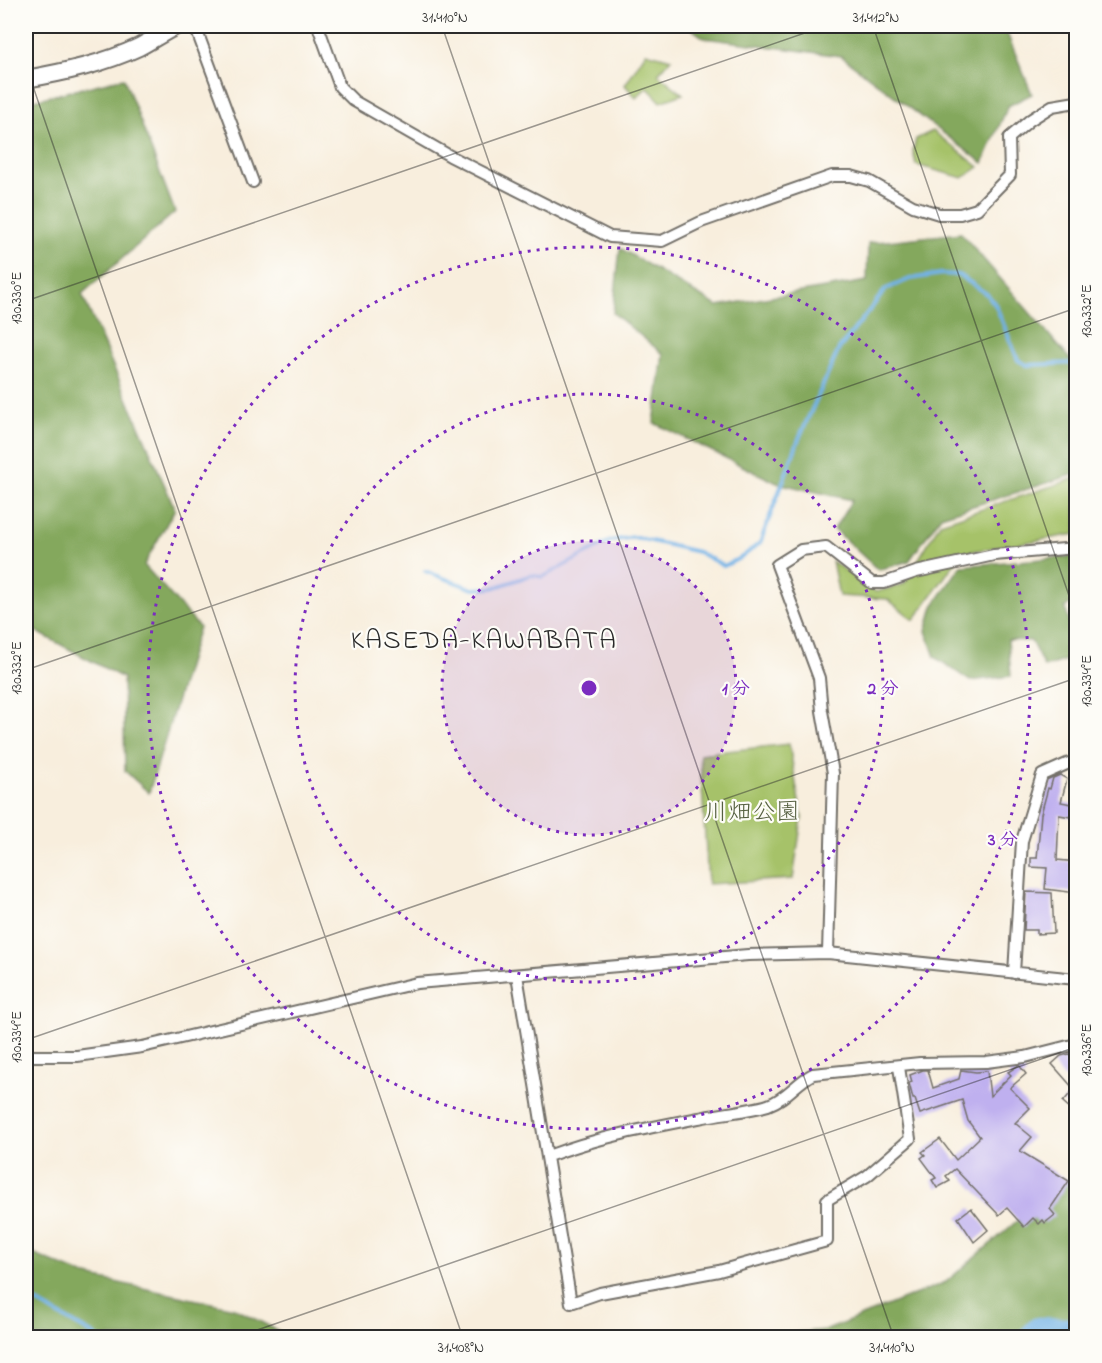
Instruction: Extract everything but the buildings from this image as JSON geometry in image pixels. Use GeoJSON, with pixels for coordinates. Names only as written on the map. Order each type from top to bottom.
{"type":"FeatureCollection","features":[{"type":"Feature","properties":{"kind":"main road"},"geometry":{"type":"LineString","coordinates":[[26,79],[83,68],[109,59],[176,26]]}},
{"type":"Feature","properties":{"kind":"street"},"geometry":{"type":"LineString","coordinates":[[195,26],[253,182]]}},
{"type":"Feature","properties":{"kind":"street"},"geometry":{"type":"LineString","coordinates":[[318,26],[340,87],[354,101],[450,156],[610,237],[662,241],[701,222],[832,176],[851,176],[869,181],[913,206],[939,214],[960,214],[977,209],[1010,175],[1009,138],[1030,120],[1052,106],[1077,102]]}},
{"type":"Feature","properties":{"kind":"street"},"geometry":{"type":"LineString","coordinates":[[828,953],[833,773],[822,711],[819,678],[777,565],[801,550],[826,547],[872,583],[884,583],[916,572],[994,555],[1077,548]]}},
{"type":"Feature","properties":{"kind":"street"},"geometry":{"type":"LineString","coordinates":[[1014,973],[1022,841],[1042,775],[1069,763],[1077,765]]}},
{"type":"Feature","properties":{"kind":"street"},"geometry":{"type":"LineString","coordinates":[[26,1056],[77,1056],[113,1052],[417,983],[748,955],[828,953],[1077,979]]}},
{"type":"Feature","properties":{"kind":"street"},"geometry":{"type":"LineString","coordinates":[[517,975],[571,1304],[600,1293],[719,1271],[827,1241],[828,1200],[867,1176],[910,1139],[899,1067]]}},
{"type":"Feature","properties":{"kind":"street"},"geometry":{"type":"LineString","coordinates":[[548,1156],[580,1144],[768,1105],[813,1074],[899,1067],[920,1063],[986,1062],[1025,1057],[1077,1044]]}},
{"type":"Feature","properties":{"kind":"green space"},"geometry":{"type":"Polygon","coordinates":[[[688,26],[1004,26],[1032,94],[1008,106],[983,163],[841,56],[704,38],[688,26]]]}},
{"type":"Feature","properties":{"kind":"green space"},"geometry":{"type":"Polygon","coordinates":[[[646,52],[671,59],[658,74],[683,94],[661,102],[647,87],[636,98],[625,85],[646,52]]]}},
{"type":"Feature","properties":{"kind":"green space"},"geometry":{"type":"Polygon","coordinates":[[[124,78],[175,212],[82,294],[175,509],[144,565],[199,627],[149,793],[125,771],[123,678],[26,626],[26,102],[124,78]]]}},
{"type":"Feature","properties":{"kind":"green space"},"geometry":{"type":"Polygon","coordinates":[[[933,131],[979,167],[963,178],[916,165],[913,151],[916,139],[933,131]]]}},
{"type":"Feature","properties":{"kind":"green space"},"geometry":{"type":"Polygon","coordinates":[[[961,233],[1076,366],[1076,474],[941,516],[909,561],[878,570],[834,529],[852,500],[777,483],[654,423],[663,354],[613,313],[620,248],[717,306],[867,281],[868,243],[961,233]]]}},
{"type":"Feature","properties":{"kind":"green space"},"geometry":{"type":"Polygon","coordinates":[[[1076,478],[1076,534],[962,553],[914,620],[887,599],[839,596],[832,561],[876,592],[904,584],[940,523],[1076,478]]]}},
{"type":"Feature","properties":{"kind":"green space"},"geometry":{"type":"Polygon","coordinates":[[[1076,556],[1076,600],[1065,607],[1076,648],[1076,657],[1044,667],[1031,641],[1008,640],[1011,676],[970,681],[935,657],[926,631],[933,606],[961,566],[1076,556]]]}},
{"type":"Feature","properties":{"kind":"green space","name":"川畑公園"},"geometry":{"type":"Polygon","coordinates":[[[789,744],[802,818],[793,879],[708,884],[700,754],[789,744]]]}},
{"type":"Feature","properties":{"kind":"green space"},"geometry":{"type":"Polygon","coordinates":[[[1076,1175],[1076,1337],[733,1338],[827,1330],[946,1282],[1025,1214],[1076,1175]]]}},
{"type":"Feature","properties":{"kind":"green space"},"geometry":{"type":"Polygon","coordinates":[[[26,1251],[83,1275],[234,1308],[290,1337],[26,1337],[26,1251]]]}},
{"type":"Feature","properties":{"kind":"waterway"},"geometry":{"type":"LineString","coordinates":[[425,571],[473,589],[493,588],[531,575],[543,577],[610,541],[634,537],[698,552],[724,566],[742,557],[760,543],[800,436],[839,349],[886,289],[910,279],[941,274],[959,275],[988,295],[996,306],[1018,360],[1027,365],[1076,363]]}},
{"type":"Feature","properties":{"kind":"waterway"},"geometry":{"type":"LineString","coordinates":[[26,1296],[99,1338]]}},
{"type":"Feature","properties":{"kind":"waterway"},"geometry":{"type":"LineString","coordinates":[[1028,1338],[1038,1328],[1076,1329]]}},
{"type":"Feature","properties":{"kind":"district","name":"KASEDA-KAWABATA"},"geometry":{"type":"Point","coordinates":[484,641]}}]}
